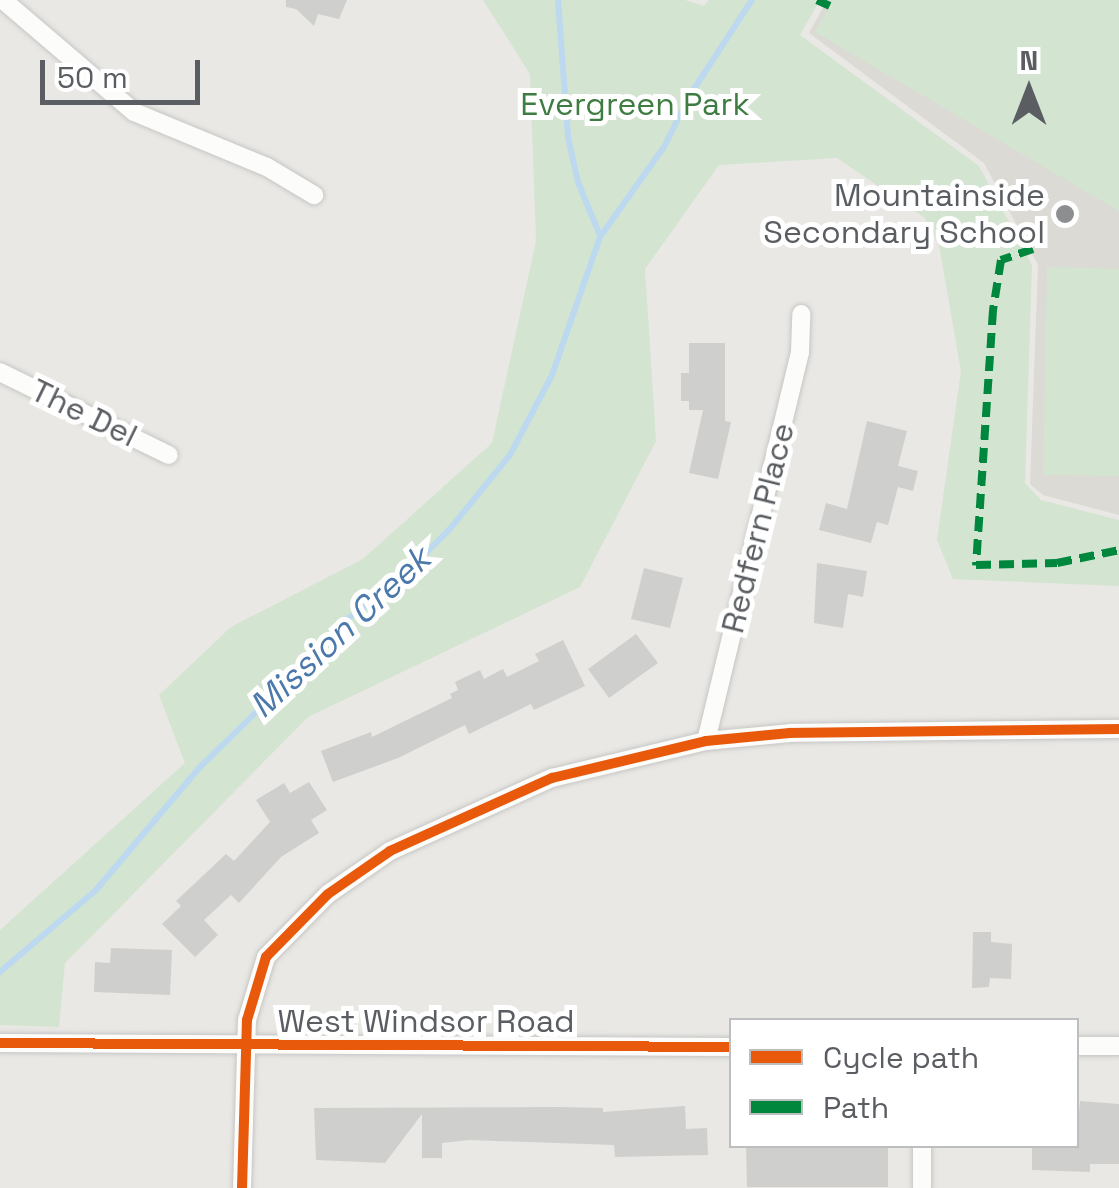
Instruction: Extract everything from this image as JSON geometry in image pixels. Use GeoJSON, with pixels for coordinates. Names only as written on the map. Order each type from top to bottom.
{"type":"FeatureCollection","features":[{"type":"Feature","properties":{"kind":"street"},"geometry":{"type":"LineString","coordinates":[[3,0],[134,112],[267,168],[314,194]]}},
{"type":"Feature","properties":{"kind":"street","name":"Redfern Place"},"geometry":{"type":"LineString","coordinates":[[706,741],[800,352],[801,314]]}},
{"type":"Feature","properties":{"kind":"street","name":"The Del"},"geometry":{"type":"LineString","coordinates":[[0,372],[169,454]]}},
{"type":"Feature","properties":{"kind":"street"},"geometry":{"type":"LineString","coordinates":[[242,1188],[247,1020],[266,957],[318,903],[390,851],[552,778],[706,741],[790,733],[1119,729]]}},
{"type":"Feature","properties":{"kind":"street","name":"West Windsor Road"},"geometry":{"type":"LineString","coordinates":[[0,1042],[729,1046]]}},
{"type":"Feature","properties":{"kind":"street"},"geometry":{"type":"LineString","coordinates":[[1079,1046],[1119,1046]]}},
{"type":"Feature","properties":{"kind":"street"},"geometry":{"type":"LineString","coordinates":[[922,1148],[922,1188]]}},
{"type":"Feature","properties":{"kind":"shaded area","name":"Mountainside Secondary School"},"geometry":{"type":"Polygon","coordinates":[[[827,0],[1119,0],[1119,515],[1043,495],[1030,484],[1038,265],[984,163],[809,33],[827,0]]]}},
{"type":"Feature","properties":{"kind":"green space","name":"Evergreen Park"},"geometry":{"type":"Polygon","coordinates":[[[483,0],[685,0],[704,6],[709,0],[820,0],[800,35],[979,166],[1032,265],[1025,483],[1041,500],[1119,520],[1119,586],[953,579],[937,540],[961,371],[939,245],[925,218],[837,158],[719,165],[645,269],[656,441],[580,587],[308,717],[65,963],[59,1027],[0,1025],[0,930],[185,763],[159,695],[231,627],[363,559],[492,443],[536,241],[530,74],[483,0]]]}},
{"type":"Feature","properties":{"kind":"green space"},"geometry":{"type":"Polygon","coordinates":[[[833,0],[1119,0],[1119,211],[815,32],[833,0]]]}},
{"type":"Feature","properties":{"kind":"green space"},"geometry":{"type":"Polygon","coordinates":[[[1047,267],[1119,269],[1119,476],[1043,475],[1047,267]]]}},
{"type":"Feature","properties":{"kind":"building"},"geometry":{"type":"Polygon","coordinates":[[[286,0],[347,0],[339,19],[318,14],[314,26],[296,9],[286,7],[286,0]]]}},
{"type":"Feature","properties":{"kind":"building"},"geometry":{"type":"Polygon","coordinates":[[[689,343],[725,343],[725,421],[731,422],[718,479],[689,473],[703,410],[689,410],[689,401],[681,401],[681,373],[689,373],[689,343]]]}},
{"type":"Feature","properties":{"kind":"building"},"geometry":{"type":"Polygon","coordinates":[[[867,421],[907,431],[898,466],[918,471],[913,491],[898,487],[888,525],[877,522],[871,543],[819,530],[826,503],[847,509],[867,421]]]}},
{"type":"Feature","properties":{"kind":"building"},"geometry":{"type":"Polygon","coordinates":[[[817,563],[867,571],[863,597],[848,594],[843,628],[814,623],[817,563]]]}},
{"type":"Feature","properties":{"kind":"building"},"geometry":{"type":"Polygon","coordinates":[[[644,568],[683,578],[670,628],[631,619],[644,568]]]}},
{"type":"Feature","properties":{"kind":"building"},"geometry":{"type":"Polygon","coordinates":[[[636,634],[658,663],[609,698],[588,669],[636,634]]]}},
{"type":"Feature","properties":{"kind":"building"},"geometry":{"type":"Polygon","coordinates":[[[563,640],[585,686],[534,710],[531,704],[469,734],[465,725],[398,758],[333,782],[321,751],[371,732],[372,737],[452,698],[450,694],[458,690],[455,682],[480,670],[484,679],[503,669],[507,677],[539,661],[535,654],[563,640]]]}},
{"type":"Feature","properties":{"kind":"building"},"geometry":{"type":"Polygon","coordinates":[[[309,782],[327,810],[311,820],[319,833],[281,857],[239,903],[231,895],[204,920],[218,935],[195,957],[162,924],[181,906],[176,901],[226,854],[234,861],[270,822],[256,800],[284,783],[290,793],[309,782]]]}},
{"type":"Feature","properties":{"kind":"building"},"geometry":{"type":"Polygon","coordinates":[[[973,932],[991,932],[991,942],[1012,944],[1011,979],[990,978],[989,987],[972,988],[973,932]]]}},
{"type":"Feature","properties":{"kind":"building"},"geometry":{"type":"Polygon","coordinates":[[[111,948],[172,950],[170,995],[94,992],[95,962],[110,963],[111,948]]]}},
{"type":"Feature","properties":{"kind":"building"},"geometry":{"type":"Polygon","coordinates":[[[1080,1101],[1119,1104],[1119,1164],[1090,1164],[1090,1172],[1032,1170],[1032,1148],[1079,1148],[1080,1101]]]}},
{"type":"Feature","properties":{"kind":"building"},"geometry":{"type":"Polygon","coordinates":[[[685,1106],[686,1129],[707,1128],[708,1155],[615,1157],[614,1145],[469,1140],[442,1143],[442,1158],[422,1158],[422,1114],[385,1163],[316,1160],[314,1108],[558,1107],[603,1108],[603,1112],[685,1106]]]}},
{"type":"Feature","properties":{"kind":"building"},"geometry":{"type":"Polygon","coordinates":[[[746,1148],[888,1148],[888,1187],[747,1187],[746,1148]]]}},
{"type":"Feature","properties":{"kind":"waterway"},"geometry":{"type":"LineString","coordinates":[[558,0],[568,137],[578,182],[600,236]]}},
{"type":"Feature","properties":{"kind":"waterway","name":"Mission Creek"},"geometry":{"type":"LineString","coordinates":[[0,972],[96,890],[199,768],[285,684],[337,626],[388,591],[449,530],[510,455],[552,375],[600,237],[664,147],[690,95],[752,0]]}},
{"type":"Feature","properties":{"kind":"marked path"},"geometry":{"type":"LineString","coordinates":[[817,0],[830,6]]}},
{"type":"Feature","properties":{"kind":"marked path"},"geometry":{"type":"LineString","coordinates":[[1033,249],[1001,260],[993,310],[976,565],[1057,563],[1119,550]]}},
{"type":"Feature","properties":{"kind":"cycle path"},"geometry":{"type":"LineString","coordinates":[[242,1188],[247,1020],[266,957],[328,894],[390,851],[552,778],[706,741],[790,733],[1119,729]]}},
{"type":"Feature","properties":{"kind":"cycle path"},"geometry":{"type":"LineString","coordinates":[[0,1043],[729,1047]]}},
{"type":"Feature","properties":{"kind":"place","name":"Mountainside Secondary School"},"geometry":{"type":"Point","coordinates":[1065,214]}}]}
